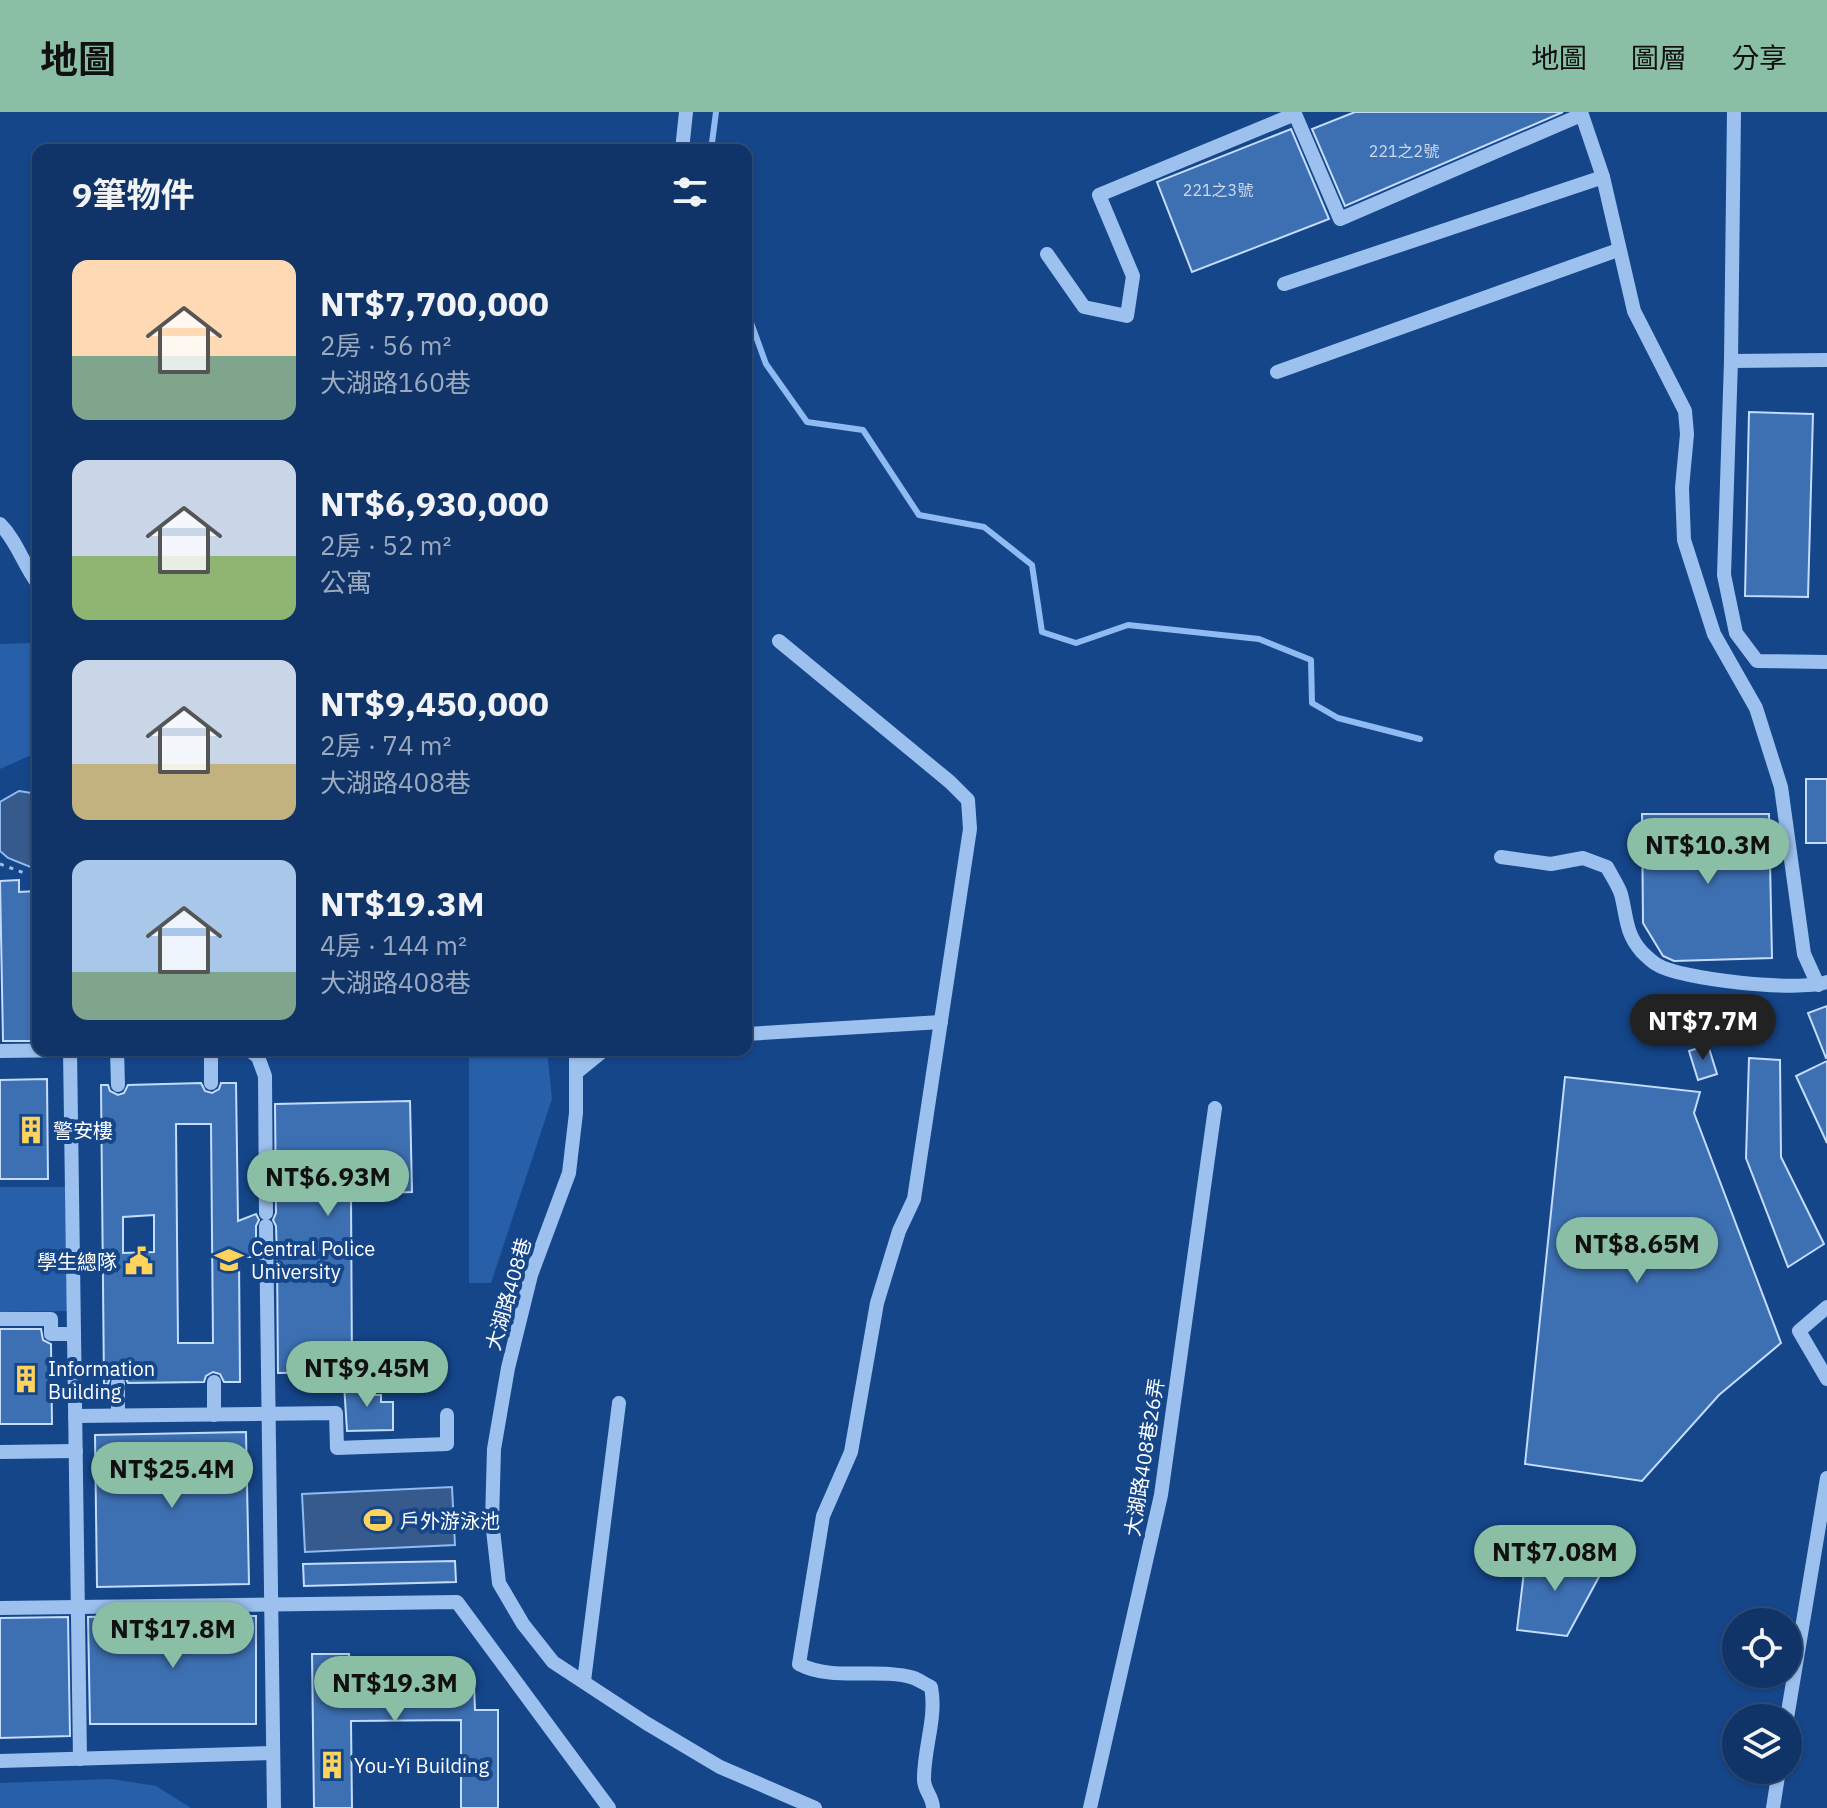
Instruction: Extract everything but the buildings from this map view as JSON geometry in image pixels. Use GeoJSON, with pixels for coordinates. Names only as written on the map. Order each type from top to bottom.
{"type":"FeatureCollection","features":[{"type":"Feature","properties":{"kind":"street"},"geometry":{"type":"LineString","coordinates":[[683,144],[686,112]]}},
{"type":"Feature","properties":{"kind":"street"},"geometry":{"type":"LineString","coordinates":[[1734,112],[1724,575],[1736,633],[1757,661],[1827,662]]}},
{"type":"Feature","properties":{"kind":"street"},"geometry":{"type":"LineString","coordinates":[[1047,254],[1084,307],[1127,316],[1133,276],[1099,195],[1295,114],[1340,219],[1581,113],[1603,177],[1634,311],[1685,411],[1687,434],[1682,488],[1684,540],[1714,634],[1756,708],[1781,787],[1804,954],[1822,984],[1768,986],[1698,977],[1657,966],[1640,950],[1625,925],[1620,892],[1607,867],[1583,858],[1551,864],[1501,857]]}},
{"type":"Feature","properties":{"kind":"street"},"geometry":{"type":"LineString","coordinates":[[1284,284],[1603,177]]}},
{"type":"Feature","properties":{"kind":"street"},"geometry":{"type":"LineString","coordinates":[[1277,372],[1618,250]]}},
{"type":"Feature","properties":{"kind":"street"},"geometry":{"type":"LineString","coordinates":[[1731,361],[1827,360]]}},
{"type":"Feature","properties":{"kind":"street"},"geometry":{"type":"LineString","coordinates":[[0,524],[11,535],[32,576]]}},
{"type":"Feature","properties":{"kind":"street"},"geometry":{"type":"LineString","coordinates":[[779,641],[968,800],[970,829],[914,1199],[899,1231],[877,1303],[851,1452],[823,1516],[799,1664],[823,1670],[913,1678],[931,1687],[934,1702],[924,1788],[933,1801],[933,1808]]}},
{"type":"Feature","properties":{"kind":"street"},"geometry":{"type":"LineString","coordinates":[[752,1034],[941,1022]]}},
{"type":"Feature","properties":{"kind":"street"},"geometry":{"type":"LineString","coordinates":[[0,1051],[32,1051]]}},
{"type":"Feature","properties":{"kind":"street"},"geometry":{"type":"LineString","coordinates":[[70,1056],[80,1759]]}},
{"type":"Feature","properties":{"kind":"street"},"geometry":{"type":"LineString","coordinates":[[117,1056],[118,1085]]}},
{"type":"Feature","properties":{"kind":"street"},"geometry":{"type":"LineString","coordinates":[[211,1056],[211,1083]]}},
{"type":"Feature","properties":{"kind":"street"},"geometry":{"type":"LineString","coordinates":[[257,1056],[265,1076],[274,1808]]}},
{"type":"Feature","properties":{"kind":"street","name":"大湖路408巷"},"geometry":{"type":"LineString","coordinates":[[577,1056],[576,1113],[569,1173],[531,1275],[508,1368],[494,1449],[492,1521],[499,1583],[523,1624],[553,1662],[646,1723],[776,1801],[815,1808]]}},
{"type":"Feature","properties":{"kind":"street"},"geometry":{"type":"LineString","coordinates":[[577,1072],[597,1056]]}},
{"type":"Feature","properties":{"kind":"street","name":"大湖路408巷26弄"},"geometry":{"type":"LineString","coordinates":[[1090,1808],[1161,1495],[1215,1108]]}},
{"type":"Feature","properties":{"kind":"street"},"geometry":{"type":"LineString","coordinates":[[1827,1307],[1799,1331],[1827,1379]]}},
{"type":"Feature","properties":{"kind":"street"},"geometry":{"type":"LineString","coordinates":[[0,1319],[51,1319],[51,1334],[74,1334]]}},
{"type":"Feature","properties":{"kind":"street"},"geometry":{"type":"LineString","coordinates":[[214,1382],[214,1415]]}},
{"type":"Feature","properties":{"kind":"street"},"geometry":{"type":"LineString","coordinates":[[118,1383],[118,1415]]}},
{"type":"Feature","properties":{"kind":"street"},"geometry":{"type":"LineString","coordinates":[[584,1681],[619,1403]]}},
{"type":"Feature","properties":{"kind":"street"},"geometry":{"type":"LineString","coordinates":[[75,1416],[336,1413],[337,1448],[447,1444],[447,1415]]}},
{"type":"Feature","properties":{"kind":"street"},"geometry":{"type":"LineString","coordinates":[[0,1452],[76,1451]]}},
{"type":"Feature","properties":{"kind":"street"},"geometry":{"type":"LineString","coordinates":[[1789,1704],[1827,1478]]}},
{"type":"Feature","properties":{"kind":"street"},"geometry":{"type":"LineString","coordinates":[[0,1608],[457,1602],[609,1808]]}},
{"type":"Feature","properties":{"kind":"street"},"geometry":{"type":"LineString","coordinates":[[0,1761],[273,1753]]}},
{"type":"Feature","properties":{"kind":"street"},"geometry":{"type":"LineString","coordinates":[[1773,1808],[1777,1784]]}},
{"type":"Feature","properties":{"kind":"path"},"geometry":{"type":"LineString","coordinates":[[0,864],[27,874]]}},
{"type":"Feature","properties":{"kind":"shaded area"},"geometry":{"type":"Polygon","coordinates":[[[32,643],[32,755],[0,769],[0,644],[32,643]]]}},
{"type":"Feature","properties":{"kind":"shaded area"},"geometry":{"type":"Polygon","coordinates":[[[19,791],[32,793],[32,868],[8,858],[0,851],[0,802],[19,791]]]}},
{"type":"Feature","properties":{"kind":"shaded area"},"geometry":{"type":"Polygon","coordinates":[[[469,1056],[548,1056],[552,1099],[491,1283],[469,1283],[469,1056]]]}},
{"type":"Feature","properties":{"kind":"shaded area"},"geometry":{"type":"Polygon","coordinates":[[[0,1187],[68,1187],[70,1311],[0,1312],[0,1187]]]}},
{"type":"Feature","properties":{"kind":"shaded area","name":"戶外游泳池"},"geometry":{"type":"Polygon","coordinates":[[[452,1487],[455,1545],[305,1552],[302,1494],[452,1487]]]}},
{"type":"Feature","properties":{"kind":"shaded area"},"geometry":{"type":"Polygon","coordinates":[[[112,1779],[156,1786],[191,1808],[0,1808],[0,1783],[112,1779]]]}},
{"type":"Feature","properties":{"kind":"waterway"},"geometry":{"type":"LineString","coordinates":[[712,144],[716,112]]}},
{"type":"Feature","properties":{"kind":"waterway"},"geometry":{"type":"LineString","coordinates":[[752,326],[766,364],[807,422],[863,430],[919,515],[984,527],[1032,565],[1042,632],[1076,643],[1128,625],[1259,639],[1311,660],[1312,703],[1338,718],[1420,739]]}},
{"type":"Feature","properties":{"kind":"place","name":"警安樓"},"geometry":{"type":"Point","coordinates":[31,1130]}},
{"type":"Feature","properties":{"kind":"place","name":"Central Police University"},"geometry":{"type":"Point","coordinates":[229,1260]}},
{"type":"Feature","properties":{"kind":"place","name":"學生總隊"},"geometry":{"type":"Point","coordinates":[139,1261]}},
{"type":"Feature","properties":{"kind":"place","name":"Information Building"},"geometry":{"type":"Point","coordinates":[26,1379]}},
{"type":"Feature","properties":{"kind":"place","name":"戶外游泳池"},"geometry":{"type":"Point","coordinates":[378,1520]}},
{"type":"Feature","properties":{"kind":"place","name":"You-Yi Building"},"geometry":{"type":"Point","coordinates":[332,1765]}}]}
